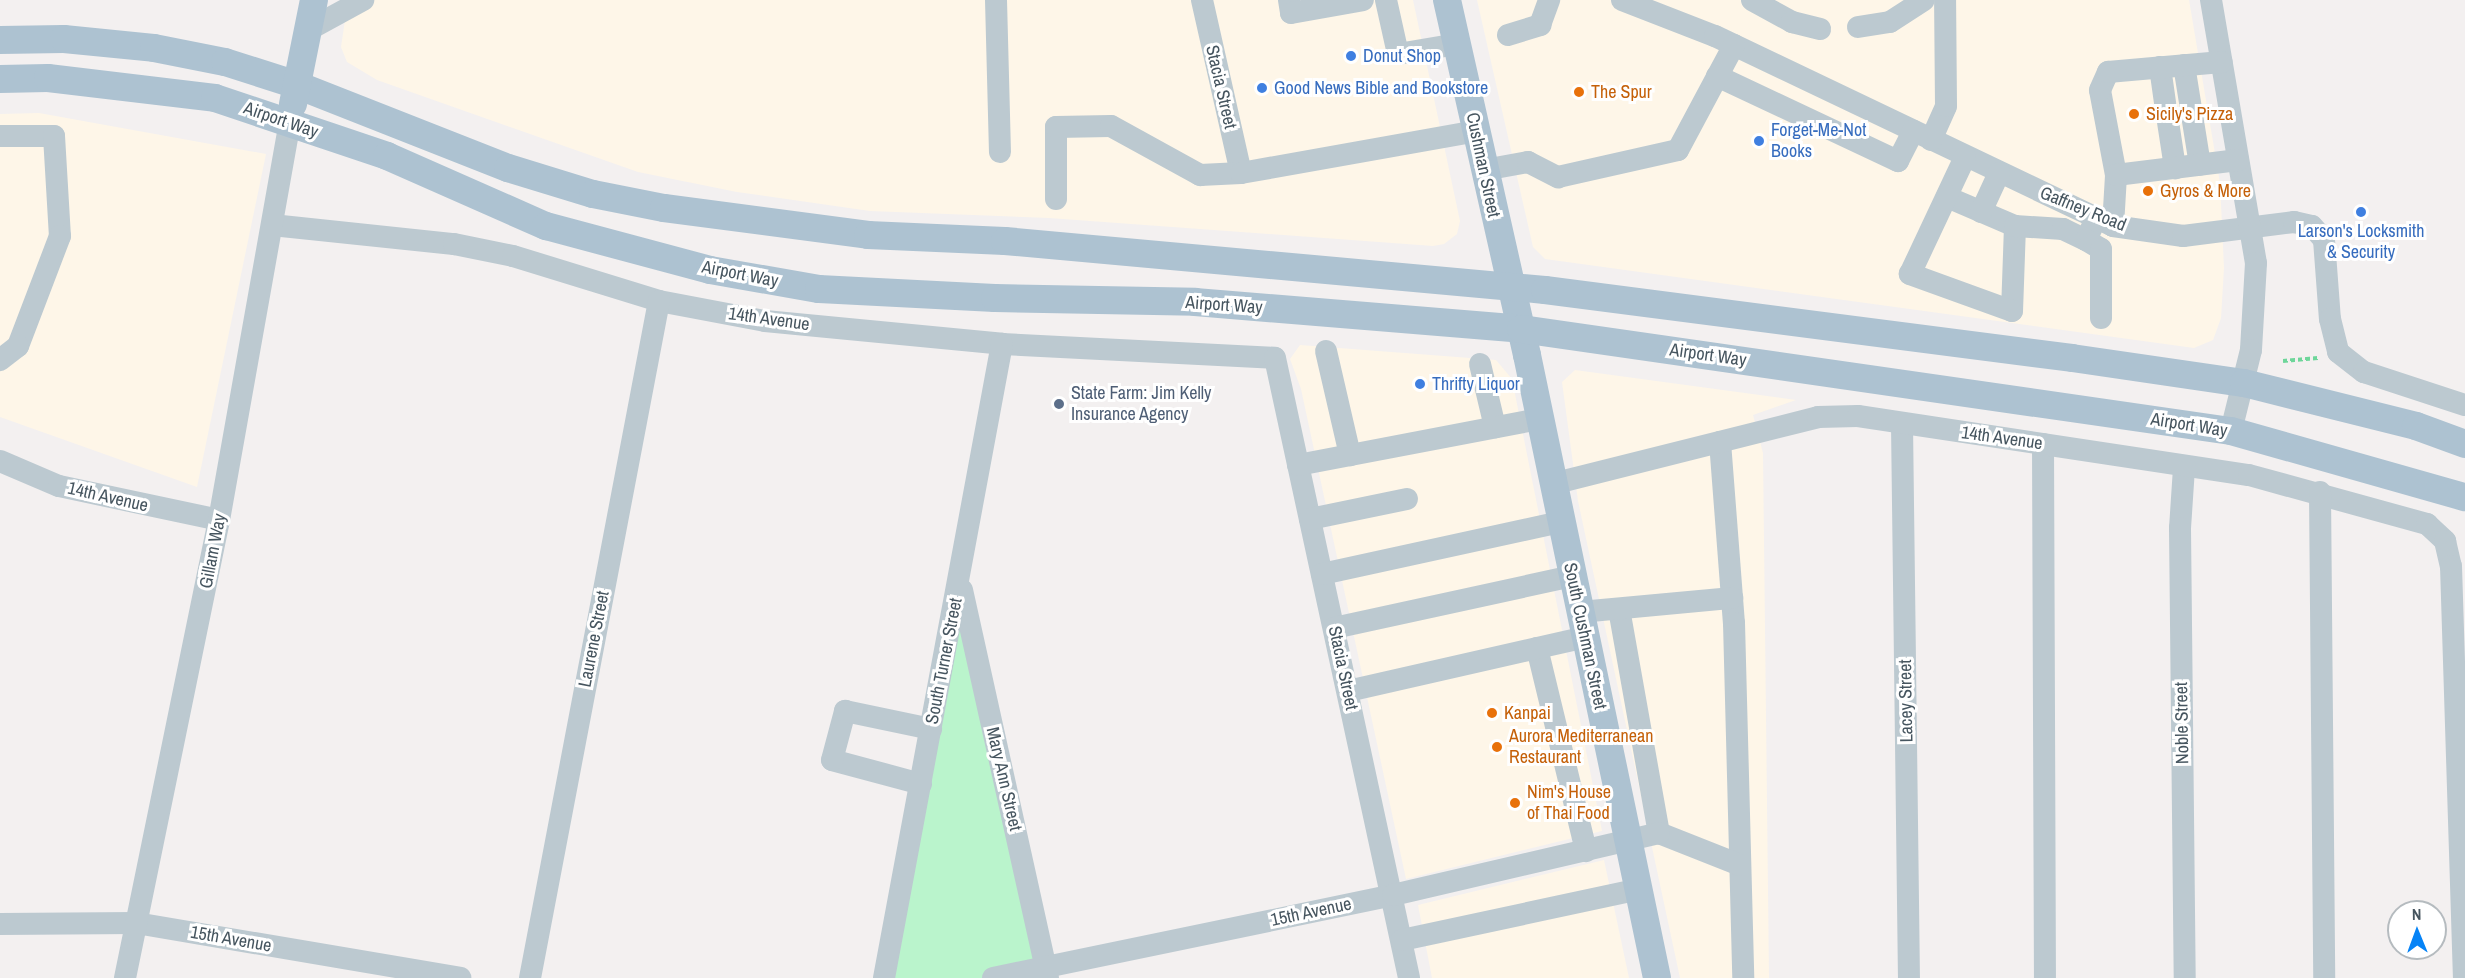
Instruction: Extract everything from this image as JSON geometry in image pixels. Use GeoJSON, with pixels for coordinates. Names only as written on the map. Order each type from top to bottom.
{"type":"FeatureCollection","features":[{"type":"Feature","properties":{"kind":"main road"},"geometry":{"type":"LineString","coordinates":[[290,121],[314,0]]}},
{"type":"Feature","properties":{"kind":"main road","name":"Cushman Street"},"geometry":{"type":"LineString","coordinates":[[1447,0],[1521,329]]}},
{"type":"Feature","properties":{"kind":"main road","name":"Airport Way"},"geometry":{"type":"LineString","coordinates":[[0,40],[64,39],[154,48],[225,62],[297,85],[508,168],[593,194],[664,208],[868,236],[1005,242],[1510,287],[2244,383],[2416,426],[2465,444]]}},
{"type":"Feature","properties":{"kind":"main road","name":"Airport Way"},"geometry":{"type":"LineString","coordinates":[[0,79],[48,78],[145,87],[215,98],[290,121],[387,156],[546,226],[710,270],[819,289],[995,298],[1195,302],[1521,329],[2231,430],[2465,497]]}},
{"type":"Feature","properties":{"kind":"main road","name":"South Cushman Street"},"geometry":{"type":"LineString","coordinates":[[1521,329],[1658,978]]}},
{"type":"Feature","properties":{"kind":"street"},"geometry":{"type":"LineString","coordinates":[[308,30],[363,0]]}},
{"type":"Feature","properties":{"kind":"street"},"geometry":{"type":"LineString","coordinates":[[996,0],[1000,152]]}},
{"type":"Feature","properties":{"kind":"street","name":"Stacia Street"},"geometry":{"type":"LineString","coordinates":[[1202,0],[1241,173]]}},
{"type":"Feature","properties":{"kind":"street"},"geometry":{"type":"LineString","coordinates":[[1289,0],[1291,13],[1363,0]]}},
{"type":"Feature","properties":{"kind":"street"},"geometry":{"type":"LineString","coordinates":[[1386,0],[1398,54],[1456,44]]}},
{"type":"Feature","properties":{"kind":"street"},"geometry":{"type":"LineString","coordinates":[[1508,35],[1540,26],[1549,0]]}},
{"type":"Feature","properties":{"kind":"street","name":"Gaffney Road"},"geometry":{"type":"LineString","coordinates":[[1622,0],[1662,6],[1734,45],[2105,222],[2183,236],[2294,222],[2312,226],[2324,240],[2333,341],[2350,365],[2465,405]]}},
{"type":"Feature","properties":{"kind":"street"},"geometry":{"type":"LineString","coordinates":[[1752,0],[1792,22],[1820,29]]}},
{"type":"Feature","properties":{"kind":"street"},"geometry":{"type":"LineString","coordinates":[[1858,27],[1890,22],[1924,0]]}},
{"type":"Feature","properties":{"kind":"street"},"geometry":{"type":"LineString","coordinates":[[1717,76],[1898,161],[1946,106],[1945,0]]}},
{"type":"Feature","properties":{"kind":"street"},"geometry":{"type":"LineString","coordinates":[[2211,0],[2256,263],[2256,299],[2244,383],[2231,430]]}},
{"type":"Feature","properties":{"kind":"street"},"geometry":{"type":"LineString","coordinates":[[1484,170],[1528,162],[1558,177],[1678,150],[1734,45]]}},
{"type":"Feature","properties":{"kind":"street"},"geometry":{"type":"LineString","coordinates":[[2086,240],[2105,222],[2116,175],[2100,90],[2108,72],[2222,62]]}},
{"type":"Feature","properties":{"kind":"street"},"geometry":{"type":"LineString","coordinates":[[2184,65],[2200,165]]}},
{"type":"Feature","properties":{"kind":"street"},"geometry":{"type":"LineString","coordinates":[[2160,67],[2175,168]]}},
{"type":"Feature","properties":{"kind":"street","name":"Gillam Way"},"geometry":{"type":"LineString","coordinates":[[126,978],[219,520],[290,121]]}},
{"type":"Feature","properties":{"kind":"street"},"geometry":{"type":"LineString","coordinates":[[1056,200],[1056,127],[1111,126],[1200,175],[1241,173],[1476,132]]}},
{"type":"Feature","properties":{"kind":"street"},"geometry":{"type":"LineString","coordinates":[[0,136],[54,136],[60,236],[18,346],[0,360]]}},
{"type":"Feature","properties":{"kind":"street"},"geometry":{"type":"LineString","coordinates":[[1965,157],[1910,274],[2012,311],[2015,226]]}},
{"type":"Feature","properties":{"kind":"street"},"geometry":{"type":"LineString","coordinates":[[2116,175],[2238,160]]}},
{"type":"Feature","properties":{"kind":"street"},"geometry":{"type":"LineString","coordinates":[[1981,212],[1999,173]]}},
{"type":"Feature","properties":{"kind":"street"},"geometry":{"type":"LineString","coordinates":[[1947,197],[2015,226],[2063,229],[2101,249],[2101,318]]}},
{"type":"Feature","properties":{"kind":"street","name":"14th Avenue"},"geometry":{"type":"LineString","coordinates":[[272,225],[454,244],[513,256],[659,301],[765,321],[1002,344],[1275,358]]}},
{"type":"Feature","properties":{"kind":"street","name":"Laurene Street"},"geometry":{"type":"LineString","coordinates":[[530,978],[659,301]]}},
{"type":"Feature","properties":{"kind":"street","name":"South Turner Street"},"geometry":{"type":"LineString","coordinates":[[884,978],[960,581],[1002,344]]}},
{"type":"Feature","properties":{"kind":"street"},"geometry":{"type":"LineString","coordinates":[[1326,351],[1350,455]]}},
{"type":"Feature","properties":{"kind":"street","name":"Stacia Street"},"geometry":{"type":"LineString","coordinates":[[1275,358],[1393,895],[1409,978]]}},
{"type":"Feature","properties":{"kind":"street"},"geometry":{"type":"LineString","coordinates":[[1480,363],[1495,427]]}},
{"type":"Feature","properties":{"kind":"street","name":"14th Avenue"},"geometry":{"type":"LineString","coordinates":[[1552,484],[1818,417],[1857,417],[2043,444],[2184,468],[2249,475],[2320,492],[2427,524],[2445,542],[2453,587],[2464,978]]}},
{"type":"Feature","properties":{"kind":"street"},"geometry":{"type":"LineString","coordinates":[[1298,465],[1539,419]]}},
{"type":"Feature","properties":{"kind":"street","name":"Lacey Street"},"geometry":{"type":"LineString","coordinates":[[1902,424],[1909,978]]}},
{"type":"Feature","properties":{"kind":"street"},"geometry":{"type":"LineString","coordinates":[[1720,442],[1732,598],[1743,978]]}},
{"type":"Feature","properties":{"kind":"street"},"geometry":{"type":"LineString","coordinates":[[2043,444],[2045,978]]}},
{"type":"Feature","properties":{"kind":"street","name":"14th Avenue"},"geometry":{"type":"LineString","coordinates":[[0,462],[59,486],[219,520]]}},
{"type":"Feature","properties":{"kind":"street","name":"Noble Street"},"geometry":{"type":"LineString","coordinates":[[2184,468],[2180,528],[2185,978]]}},
{"type":"Feature","properties":{"kind":"street"},"geometry":{"type":"LineString","coordinates":[[2320,492],[2324,978]]}},
{"type":"Feature","properties":{"kind":"street"},"geometry":{"type":"LineString","coordinates":[[1310,519],[1407,499]]}},
{"type":"Feature","properties":{"kind":"street"},"geometry":{"type":"LineString","coordinates":[[1322,574],[1560,522]]}},
{"type":"Feature","properties":{"kind":"street"},"geometry":{"type":"LineString","coordinates":[[1334,628],[1572,576]]}},
{"type":"Feature","properties":{"kind":"street","name":"Mary Ann Street"},"geometry":{"type":"LineString","coordinates":[[960,581],[1047,972]]}},
{"type":"Feature","properties":{"kind":"street"},"geometry":{"type":"LineString","coordinates":[[1348,691],[1537,648],[1582,624],[1619,609],[1732,598]]}},
{"type":"Feature","properties":{"kind":"street"},"geometry":{"type":"LineString","coordinates":[[1619,609],[1659,833],[1740,865]]}},
{"type":"Feature","properties":{"kind":"street"},"geometry":{"type":"LineString","coordinates":[[1537,648],[1586,851]]}},
{"type":"Feature","properties":{"kind":"street"},"geometry":{"type":"LineString","coordinates":[[921,784],[832,760],[845,711],[931,729]]}},
{"type":"Feature","properties":{"kind":"street","name":"15th Avenue"},"geometry":{"type":"LineString","coordinates":[[993,978],[1047,972],[1659,833]]}},
{"type":"Feature","properties":{"kind":"street"},"geometry":{"type":"LineString","coordinates":[[1402,940],[1639,889]]}},
{"type":"Feature","properties":{"kind":"street","name":"15th Avenue"},"geometry":{"type":"LineString","coordinates":[[0,924],[136,922],[460,978]]}},
{"type":"Feature","properties":{"kind":"path"},"geometry":{"type":"LineString","coordinates":[[2283,361],[2323,357]]}},
{"type":"Feature","properties":{"kind":"shaded area"},"geometry":{"type":"Polygon","coordinates":[[[348,0],[1413,0],[1460,221],[1457,234],[1444,244],[1433,246],[1049,218],[870,211],[737,192],[638,172],[377,80],[347,62],[341,47],[348,0]]]}},
{"type":"Feature","properties":{"kind":"shaded area"},"geometry":{"type":"Polygon","coordinates":[[[1477,0],[2189,0],[2220,183],[2224,268],[2221,318],[2213,340],[2194,348],[1545,259],[1533,247],[1477,0]]]}},
{"type":"Feature","properties":{"kind":"shaded area"},"geometry":{"type":"Polygon","coordinates":[[[39,113],[266,154],[197,487],[0,417],[0,114],[39,113]]]}},
{"type":"Feature","properties":{"kind":"shaded area"},"geometry":{"type":"Polygon","coordinates":[[[1300,345],[1496,360],[1512,379],[1602,831],[1406,879],[1301,389],[1290,359],[1300,345]]]}},
{"type":"Feature","properties":{"kind":"shaded area"},"geometry":{"type":"Polygon","coordinates":[[[1575,370],[1796,400],[1753,415],[1763,453],[1769,978],[1680,978],[1578,501],[1562,382],[1575,370]]]}},
{"type":"Feature","properties":{"kind":"shaded area"},"geometry":{"type":"Polygon","coordinates":[[[1604,860],[1629,978],[1432,978],[1418,905],[1604,860]]]}},
{"type":"Feature","properties":{"kind":"green space"},"geometry":{"type":"Polygon","coordinates":[[[960,581],[1046,967],[993,978],[884,978],[960,581]]]}},
{"type":"Feature","properties":{"kind":"place","name":"Donut Shop"},"geometry":{"type":"Point","coordinates":[1351,56]}},
{"type":"Feature","properties":{"kind":"place","name":"Good News Bible and Bookstore"},"geometry":{"type":"Point","coordinates":[1262,88]}},
{"type":"Feature","properties":{"kind":"place","name":"The Spur"},"geometry":{"type":"Point","coordinates":[1579,92]}},
{"type":"Feature","properties":{"kind":"place","name":"Sicily's Pizza"},"geometry":{"type":"Point","coordinates":[2134,114]}},
{"type":"Feature","properties":{"kind":"place","name":"Forget-Me-Not Books"},"geometry":{"type":"Point","coordinates":[1759,141]}},
{"type":"Feature","properties":{"kind":"place","name":"Gyros & More"},"geometry":{"type":"Point","coordinates":[2148,191]}},
{"type":"Feature","properties":{"kind":"place","name":"Larson's Locksmith & Security"},"geometry":{"type":"Point","coordinates":[2361,212]}},
{"type":"Feature","properties":{"kind":"place","name":"Thrifty Liquor"},"geometry":{"type":"Point","coordinates":[1420,384]}},
{"type":"Feature","properties":{"kind":"place","name":"State Farm: Jim Kelly Insurance Agency"},"geometry":{"type":"Point","coordinates":[1059,404]}},
{"type":"Feature","properties":{"kind":"place","name":"Kanpai"},"geometry":{"type":"Point","coordinates":[1492,713]}},
{"type":"Feature","properties":{"kind":"place","name":"Aurora Mediterranean Restaurant"},"geometry":{"type":"Point","coordinates":[1497,747]}},
{"type":"Feature","properties":{"kind":"place","name":"Nim's House of Thai Food"},"geometry":{"type":"Point","coordinates":[1515,803]}}]}
